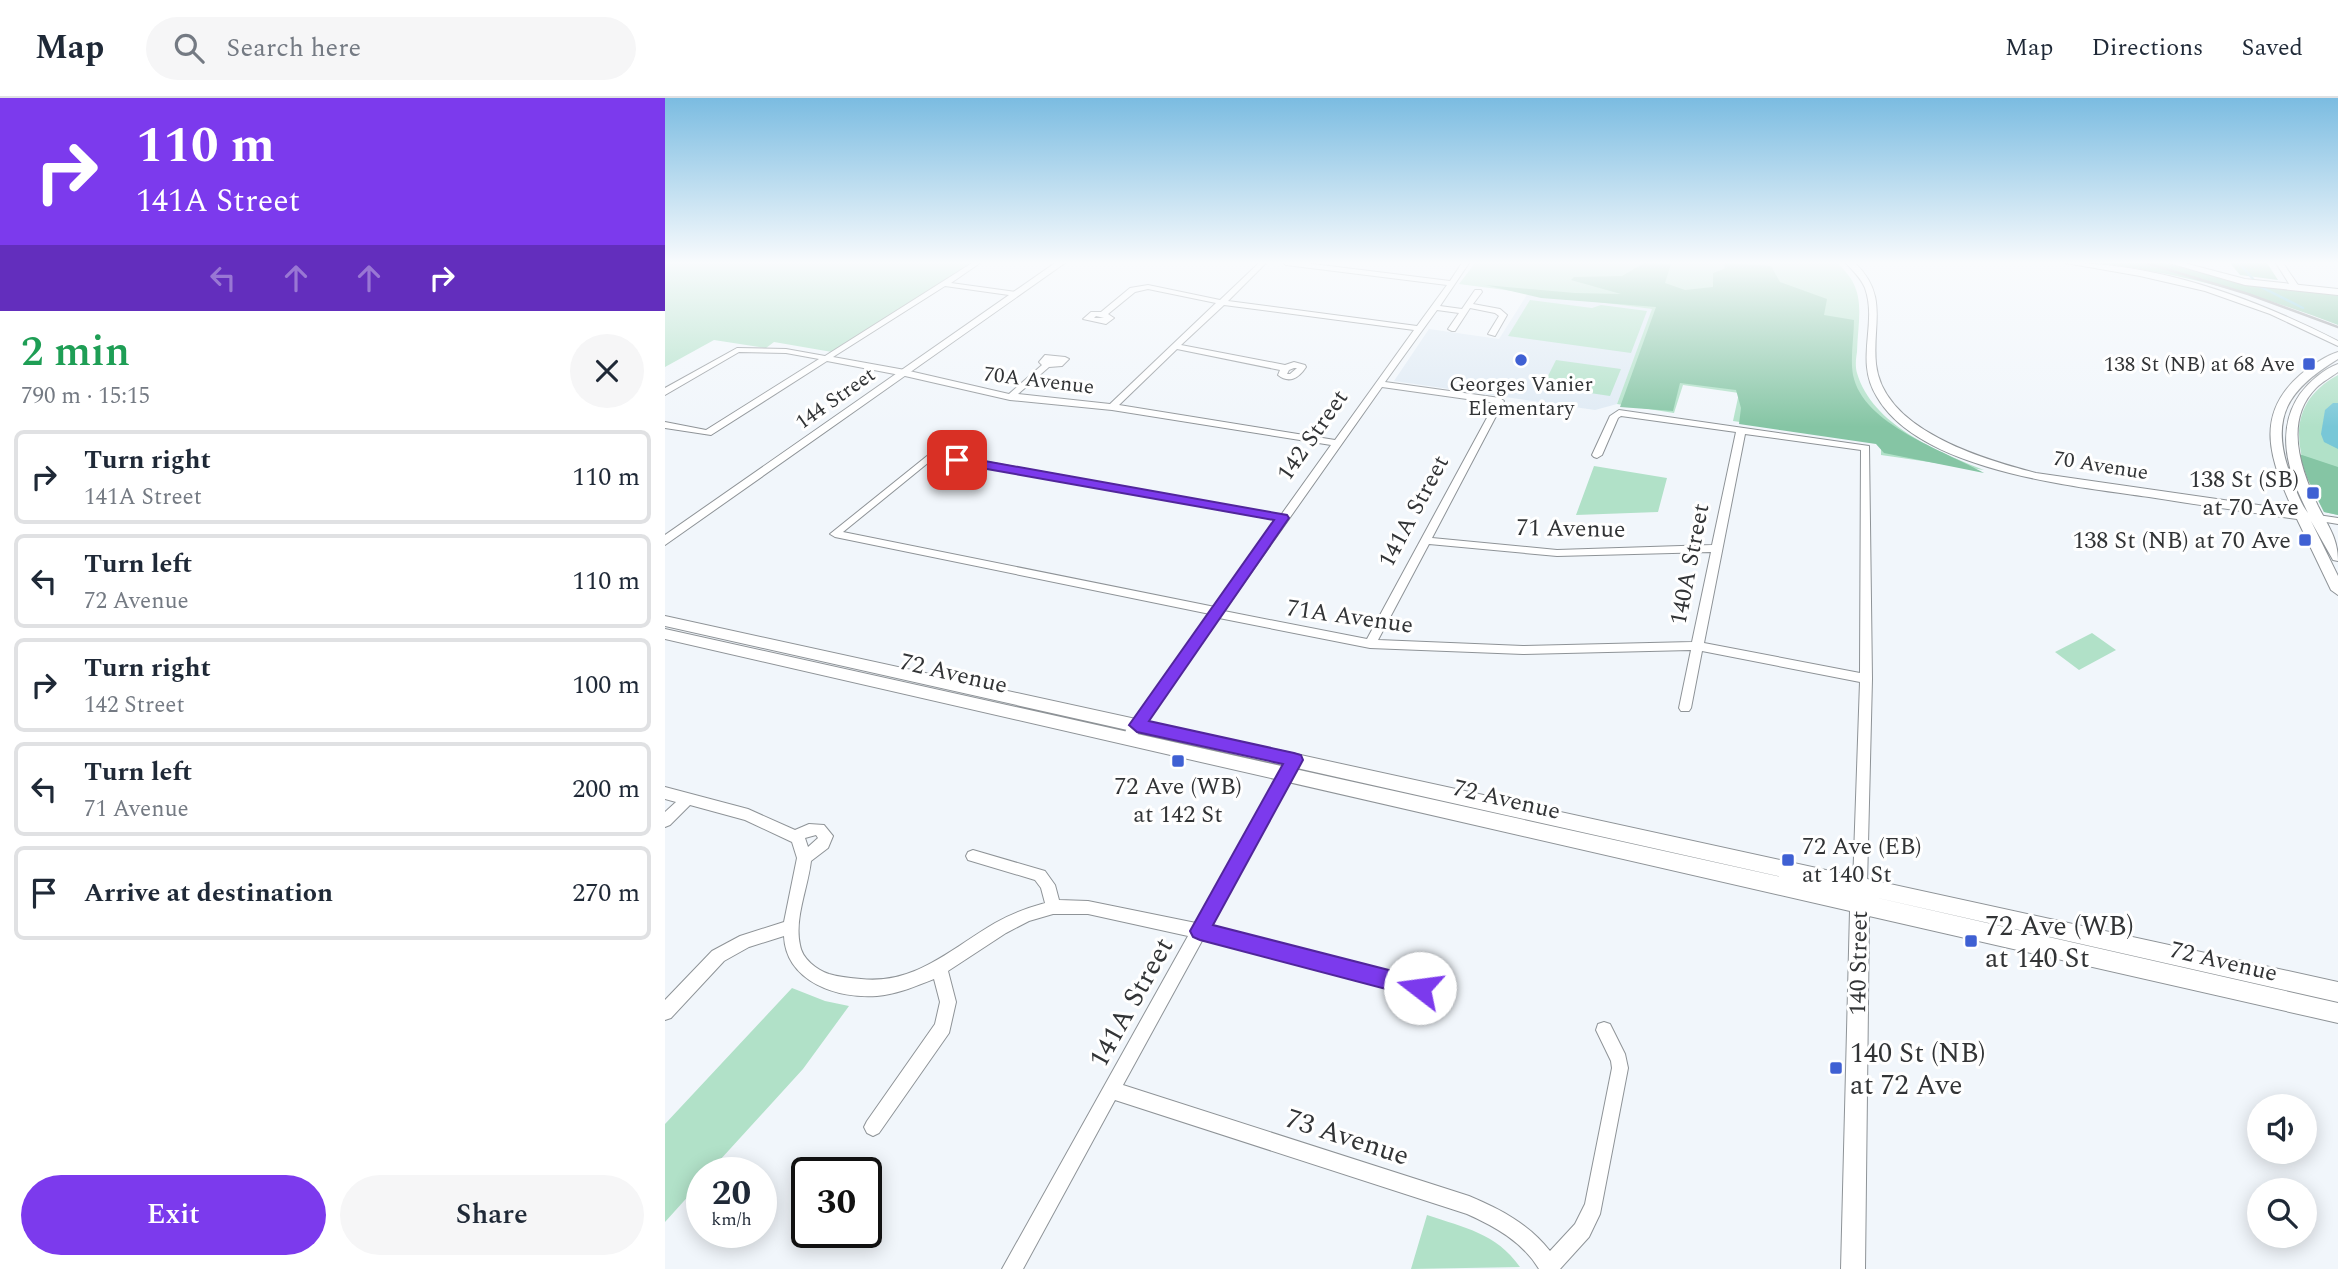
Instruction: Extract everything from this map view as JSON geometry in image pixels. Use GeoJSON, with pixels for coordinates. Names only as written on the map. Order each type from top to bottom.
{"type":"FeatureCollection","features":[{"type":"Feature","properties":{"kind":"main road","name":"144 Street"},"geometry":{"type":"LineString","coordinates":[[665,541],[983,318]]}},
{"type":"Feature","properties":{"kind":"main road","name":"70 Avenue"},"geometry":{"type":"LineString","coordinates":[[1871,318],[1872,375],[1880,393],[1895,411],[1927,435],[1995,466],[2047,478],[2318,518]]}},
{"type":"Feature","properties":{"kind":"main road"},"geometry":{"type":"LineString","coordinates":[[2338,355],[2308,372],[2285,396],[2276,420],[2275,438],[2279,465],[2338,590]]}},
{"type":"Feature","properties":{"kind":"main road"},"geometry":{"type":"LineString","coordinates":[[2338,367],[2317,381],[2303,396],[2294,413],[2291,430],[2295,468],[2338,557]]}},
{"type":"Feature","properties":{"kind":"main road","name":"72 Avenue"},"geometry":{"type":"LineString","coordinates":[[665,621],[1132,732]]}},
{"type":"Feature","properties":{"kind":"main road","name":"72 Avenue"},"geometry":{"type":"LineString","coordinates":[[665,634],[1132,732],[1860,895],[2338,992]]}},
{"type":"Feature","properties":{"kind":"main road","name":"72 Avenue"},"geometry":{"type":"LineString","coordinates":[[1860,895],[2338,1013]]}},
{"type":"Feature","properties":{"kind":"main road","name":"140 Street"},"geometry":{"type":"LineString","coordinates":[[1853,1269],[1860,895]]}},
{"type":"Feature","properties":{"kind":"street"},"geometry":{"type":"LineString","coordinates":[[665,425],[708,433],[890,318]]}},
{"type":"Feature","properties":{"kind":"street"},"geometry":{"type":"LineString","coordinates":[[1112,407],[1177,347],[1203,318]]}},
{"type":"Feature","properties":{"kind":"street"},"geometry":{"type":"LineString","coordinates":[[1339,318],[1417,328]]}},
{"type":"Feature","properties":{"kind":"street","name":"142 Street"},"geometry":{"type":"LineString","coordinates":[[1132,732],[1425,318]]}},
{"type":"Feature","properties":{"kind":"street"},"geometry":{"type":"LineString","coordinates":[[1452,329],[1458,318]]}},
{"type":"Feature","properties":{"kind":"street"},"geometry":{"type":"LineString","coordinates":[[1492,334],[1501,318]]}},
{"type":"Feature","properties":{"kind":"street"},"geometry":{"type":"LineString","coordinates":[[2286,318],[2338,344]]}},
{"type":"Feature","properties":{"kind":"street"},"geometry":{"type":"LineString","coordinates":[[1177,347],[1285,368]]}},
{"type":"Feature","properties":{"kind":"street","name":"70A Avenue"},"geometry":{"type":"LineString","coordinates":[[665,392],[737,351],[786,351],[905,373],[1010,397],[1112,407],[1337,443]]}},
{"type":"Feature","properties":{"kind":"street"},"geometry":{"type":"LineString","coordinates":[[1010,397],[1047,365]]}},
{"type":"Feature","properties":{"kind":"street","name":"141A Street"},"geometry":{"type":"LineString","coordinates":[[1370,644],[1500,401],[1378,384]]}},
{"type":"Feature","properties":{"kind":"street"},"geometry":{"type":"LineString","coordinates":[[1598,456],[1616,414],[1741,429]]}},
{"type":"Feature","properties":{"kind":"street","name":"140 Street"},"geometry":{"type":"LineString","coordinates":[[1741,429],[1866,448],[1866,679],[1860,895]]}},
{"type":"Feature","properties":{"kind":"street","name":"140A Street"},"geometry":{"type":"LineString","coordinates":[[1685,708],[1741,429]]}},
{"type":"Feature","properties":{"kind":"street"},"geometry":{"type":"LineString","coordinates":[[932,455],[1283,518]]}},
{"type":"Feature","properties":{"kind":"street","name":"71A Avenue"},"geometry":{"type":"LineString","coordinates":[[932,455],[835,534],[1216,612],[1227,617],[1370,644],[1518,650],[1698,646],[1866,679]]}},
{"type":"Feature","properties":{"kind":"street","name":"70 Avenue"},"geometry":{"type":"LineString","coordinates":[[2318,518],[2338,521]]}},
{"type":"Feature","properties":{"kind":"street","name":"71 Avenue"},"geometry":{"type":"LineString","coordinates":[[1424,540],[1557,553],[1717,548]]}},
{"type":"Feature","properties":{"kind":"street","name":"141A Street"},"geometry":{"type":"LineString","coordinates":[[1012,1269],[1290,767]]}},
{"type":"Feature","properties":{"kind":"street"},"geometry":{"type":"LineString","coordinates":[[665,793],[766,821],[796,836],[804,858],[790,927],[794,950],[803,967],[815,976],[838,984],[879,988],[940,970],[997,931],[1053,907],[1082,908],[1200,931],[1420,988]]}},
{"type":"Feature","properties":{"kind":"street"},"geometry":{"type":"LineString","coordinates":[[665,821],[688,799]]}},
{"type":"Feature","properties":{"kind":"street"},"geometry":{"type":"LineString","coordinates":[[796,836],[819,829],[826,836],[823,844],[804,858]]}},
{"type":"Feature","properties":{"kind":"street"},"geometry":{"type":"LineString","coordinates":[[972,856],[1040,875],[1048,885],[1053,907]]}},
{"type":"Feature","properties":{"kind":"street"},"geometry":{"type":"LineString","coordinates":[[665,1012],[718,956],[745,941],[790,927]]}},
{"type":"Feature","properties":{"kind":"street"},"geometry":{"type":"LineString","coordinates":[[873,1127],[943,1027],[948,1002],[940,970]]}},
{"type":"Feature","properties":{"kind":"street"},"geometry":{"type":"LineString","coordinates":[[1549,1267],[1578,1238],[1592,1214],[1620,1068],[1619,1060],[1604,1030]]}},
{"type":"Feature","properties":{"kind":"street","name":"73 Avenue"},"geometry":{"type":"LineString","coordinates":[[1112,1090],[1469,1205],[1518,1231],[1543,1256],[1549,1267]]}},
{"type":"Feature","properties":{"kind":"shaded area","name":"Georges Vanier Elementary"},"geometry":{"type":"Polygon","coordinates":[[[1512,318],[1650,318],[1617,404],[1595,410],[1394,381],[1429,329],[1499,339],[1512,318]]]}},
{"type":"Feature","properties":{"kind":"green space"},"geometry":{"type":"Polygon","coordinates":[[[665,318],[886,318],[832,352],[774,342],[766,348],[714,340],[665,367],[665,318]]]}},
{"type":"Feature","properties":{"kind":"green space"},"geometry":{"type":"Polygon","coordinates":[[[1519,318],[1644,318],[1631,353],[1508,336],[1519,318]]]}},
{"type":"Feature","properties":{"kind":"green space"},"geometry":{"type":"Polygon","coordinates":[[[1649,318],[1859,318],[1857,373],[1877,408],[1909,434],[1947,455],[1984,470],[1881,455],[1881,443],[1733,421],[1739,393],[1683,385],[1674,413],[1617,404],[1649,318]]]}},
{"type":"Feature","properties":{"kind":"green space"},"geometry":{"type":"Polygon","coordinates":[[[1652,318],[1840,318],[1854,320],[1853,375],[1860,393],[1872,408],[1907,434],[1984,473],[1884,453],[1876,444],[1739,424],[1741,408],[1736,390],[1680,383],[1673,411],[1620,407],[1652,318]]]}},
{"type":"Feature","properties":{"kind":"green space"},"geometry":{"type":"Polygon","coordinates":[[[2317,318],[2338,318],[2338,325],[2317,318]]]}},
{"type":"Feature","properties":{"kind":"green space"},"geometry":{"type":"Polygon","coordinates":[[[1556,360],[1621,369],[1610,396],[1543,386],[1556,360]]]}},
{"type":"Feature","properties":{"kind":"green space"},"geometry":{"type":"Polygon","coordinates":[[[2338,375],[2338,515],[2324,512],[2307,475],[2299,438],[2300,420],[2307,404],[2319,388],[2338,375]]]}},
{"type":"Feature","properties":{"kind":"green space"},"geometry":{"type":"Polygon","coordinates":[[[2299,454],[2338,467],[2338,515],[2324,512],[2307,478],[2299,454]]]}},
{"type":"Feature","properties":{"kind":"green space"},"geometry":{"type":"Polygon","coordinates":[[[1594,466],[1667,478],[1658,512],[1576,515],[1594,466]]]}},
{"type":"Feature","properties":{"kind":"green space"},"geometry":{"type":"Polygon","coordinates":[[[2092,633],[2116,650],[2079,670],[2055,652],[2092,633]]]}},
{"type":"Feature","properties":{"kind":"green space"},"geometry":{"type":"Polygon","coordinates":[[[792,988],[825,1001],[849,1006],[803,1069],[723,1157],[686,1157],[686,1199],[665,1222],[665,1124],[792,988]]]}},
{"type":"Feature","properties":{"kind":"green space"},"geometry":{"type":"Polygon","coordinates":[[[1427,1215],[1490,1239],[1501,1246],[1520,1267],[1411,1269],[1427,1215]]]}},
{"type":"Feature","properties":{"kind":"water"},"geometry":{"type":"Polygon","coordinates":[[[2333,403],[2338,403],[2338,449],[2324,442],[2321,434],[2325,410],[2333,403]]]}},
{"type":"Feature","properties":{"kind":"railway"},"geometry":{"type":"LineString","coordinates":[[2312,318],[2338,327]]}},
{"type":"Feature","properties":{"kind":"place","name":"Georges Vanier Elementary"},"geometry":{"type":"Point","coordinates":[1521,360]}},
{"type":"Feature","properties":{"kind":"place","name":"138 St (NB) at 68 Ave"},"geometry":{"type":"Point","coordinates":[2309,364]}},
{"type":"Feature","properties":{"kind":"place","name":"138 St (SB) at 70 Ave"},"geometry":{"type":"Point","coordinates":[2313,493]}},
{"type":"Feature","properties":{"kind":"place","name":"138 St (NB) at 70 Ave"},"geometry":{"type":"Point","coordinates":[2305,540]}},
{"type":"Feature","properties":{"kind":"place","name":"72 Ave (WB) at 142 St"},"geometry":{"type":"Point","coordinates":[1178,761]}},
{"type":"Feature","properties":{"kind":"place","name":"72 Ave (EB) at 140 St"},"geometry":{"type":"Point","coordinates":[1788,860]}},
{"type":"Feature","properties":{"kind":"place","name":"72 Ave (WB) at 140 St"},"geometry":{"type":"Point","coordinates":[1971,941]}},
{"type":"Feature","properties":{"kind":"place","name":"140 St (NB) at 72 Ave"},"geometry":{"type":"Point","coordinates":[1836,1068]}},
{"type":"Feature","properties":{"kind":"route"},"geometry":{"type":"LineString","coordinates":[[957,460],[1283,518],[1137,725],[1294,760],[1200,931],[1420,988]]}}]}
